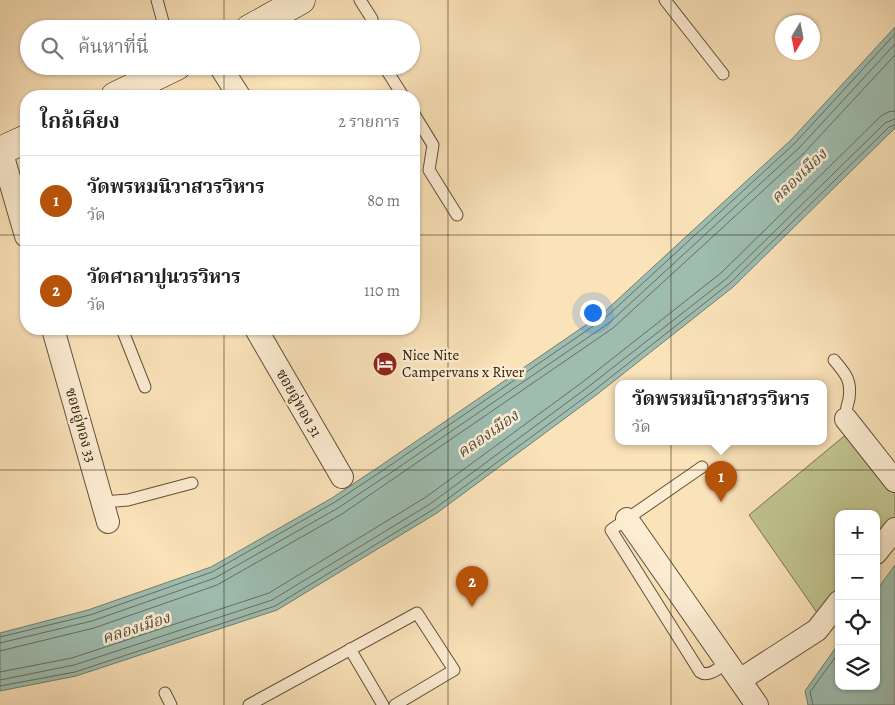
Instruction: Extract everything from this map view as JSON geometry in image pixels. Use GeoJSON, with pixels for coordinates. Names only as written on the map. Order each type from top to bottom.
{"type":"FeatureCollection","features":[{"type":"Feature","properties":{"kind":"main road"},"geometry":{"type":"LineString","coordinates":[[265,20],[301,0]]}},
{"type":"Feature","properties":{"kind":"main road"},"geometry":{"type":"LineString","coordinates":[[129,90],[159,75]]}},
{"type":"Feature","properties":{"kind":"main road"},"geometry":{"type":"LineString","coordinates":[[0,151],[20,142]]}},
{"type":"Feature","properties":{"kind":"street"},"geometry":{"type":"LineString","coordinates":[[226,75],[235,90]]}},
{"type":"Feature","properties":{"kind":"street"},"geometry":{"type":"LineString","coordinates":[[0,151],[20,216]]}},
{"type":"Feature","properties":{"kind":"street","name":"ซอยอู่ทอง 33"},"geometry":{"type":"LineString","coordinates":[[55,335],[106,512]]}},
{"type":"Feature","properties":{"kind":"street","name":"ซอยอู่ทอง 31"},"geometry":{"type":"LineString","coordinates":[[259,335],[342,477]]}},
{"type":"Feature","properties":{"kind":"street"},"geometry":{"type":"LineString","coordinates":[[846,419],[895,481]]}},
{"type":"Feature","properties":{"kind":"street"},"geometry":{"type":"LineString","coordinates":[[628,519],[757,705]]}},
{"type":"Feature","properties":{"kind":"street"},"geometry":{"type":"LineString","coordinates":[[880,548],[895,529]]}},
{"type":"Feature","properties":{"kind":"street"},"geometry":{"type":"LineString","coordinates":[[734,671],[817,630],[835,607]]}},
{"type":"Feature","properties":{"kind":"lane"},"geometry":{"type":"LineString","coordinates":[[157,0],[163,20]]}},
{"type":"Feature","properties":{"kind":"lane"},"geometry":{"type":"LineString","coordinates":[[360,0],[372,20]]}},
{"type":"Feature","properties":{"kind":"lane"},"geometry":{"type":"LineString","coordinates":[[665,0],[723,74]]}},
{"type":"Feature","properties":{"kind":"lane"},"geometry":{"type":"LineString","coordinates":[[390,75],[399,90]]}},
{"type":"Feature","properties":{"kind":"lane"},"geometry":{"type":"LineString","coordinates":[[420,124],[433,145],[429,170],[457,215]]}},
{"type":"Feature","properties":{"kind":"lane"},"geometry":{"type":"LineString","coordinates":[[124,335],[145,387]]}},
{"type":"Feature","properties":{"kind":"lane"},"geometry":{"type":"LineString","coordinates":[[834,360],[847,376],[850,386],[845,411],[846,419]]}},
{"type":"Feature","properties":{"kind":"lane"},"geometry":{"type":"LineString","coordinates":[[628,519],[702,466]]}},
{"type":"Feature","properties":{"kind":"lane"},"geometry":{"type":"LineString","coordinates":[[106,512],[128,500],[192,483]]}},
{"type":"Feature","properties":{"kind":"lane"},"geometry":{"type":"LineString","coordinates":[[249,705],[418,613],[454,670],[395,705]]}},
{"type":"Feature","properties":{"kind":"lane"},"geometry":{"type":"LineString","coordinates":[[350,650],[383,705]]}},
{"type":"Feature","properties":{"kind":"lane"},"geometry":{"type":"LineString","coordinates":[[165,693],[171,705]]}},
{"type":"Feature","properties":{"kind":"green space"},"geometry":{"type":"Polygon","coordinates":[[[849,432],[895,490],[895,518],[880,537],[880,510],[835,510],[835,597],[820,617],[749,515],[849,432]]]}},
{"type":"Feature","properties":{"kind":"water","name":"คลองเมือง"},"geometry":{"type":"Polygon","coordinates":[[[895,27],[895,128],[733,287],[595,396],[437,513],[277,610],[76,676],[0,691],[0,633],[88,610],[211,567],[332,498],[602,314],[791,140],[895,27]]]}},
{"type":"Feature","properties":{"kind":"water"},"geometry":{"type":"Polygon","coordinates":[[[895,565],[895,705],[808,705],[805,691],[835,649],[835,690],[880,690],[880,586],[895,565]]]}},
{"type":"Feature","properties":{"kind":"place","name":"Nice Nite Campervans x River"},"geometry":{"type":"Point","coordinates":[385,364]}},
{"type":"Feature","properties":{"kind":"place","name":"วัดพรหมนิวาสวรวิหาร"},"geometry":{"type":"Point","coordinates":[721,502]}},
{"type":"Feature","properties":{"kind":"place","name":"วัดศาลาปูนวรวิหาร"},"geometry":{"type":"Point","coordinates":[472,607]}}]}
